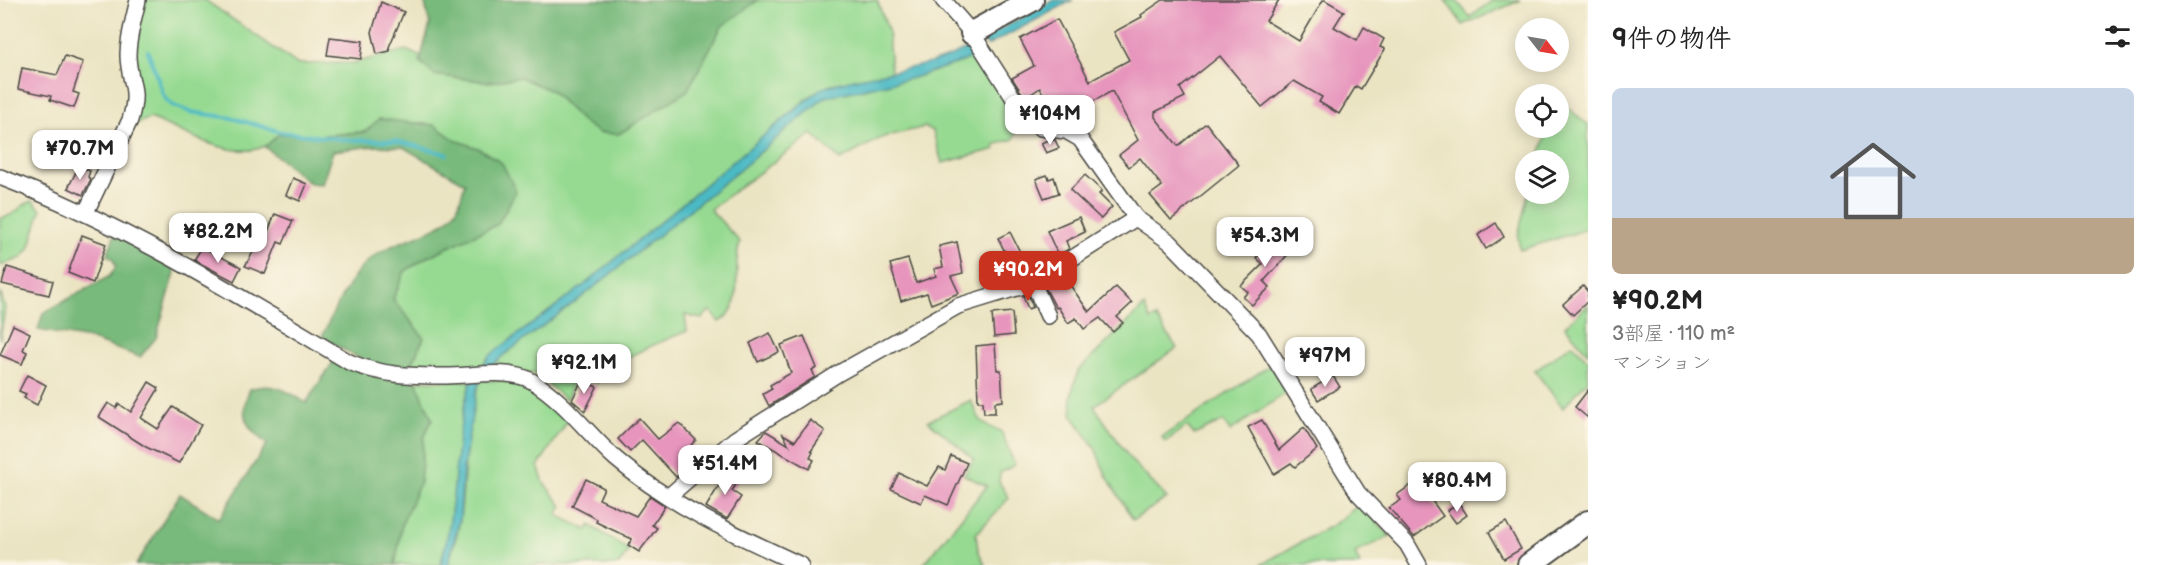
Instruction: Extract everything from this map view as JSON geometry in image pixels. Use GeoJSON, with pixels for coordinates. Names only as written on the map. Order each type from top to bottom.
{"type":"FeatureCollection","features":[{"type":"Feature","properties":{"kind":"street"},"geometry":{"type":"LineString","coordinates":[[86,212],[130,120],[134,104],[136,91],[128,57],[138,0]]}},
{"type":"Feature","properties":{"kind":"street"},"geometry":{"type":"LineString","coordinates":[[943,0],[972,33],[1025,116],[1041,128],[1066,131],[1080,139],[1137,218],[1170,242],[1259,334],[1358,493],[1407,544],[1419,565]]}},
{"type":"Feature","properties":{"kind":"street"},"geometry":{"type":"LineString","coordinates":[[972,33],[1032,0]]}},
{"type":"Feature","properties":{"kind":"street"},"geometry":{"type":"LineString","coordinates":[[0,177],[86,212],[182,264],[349,362],[376,373],[504,375],[531,380],[581,423],[616,459],[669,496],[723,530],[801,565]]}},
{"type":"Feature","properties":{"kind":"street"},"geometry":{"type":"LineString","coordinates":[[669,496],[735,439],[839,373],[958,306],[1033,283],[1137,218]]}},
{"type":"Feature","properties":{"kind":"street"},"geometry":{"type":"LineString","coordinates":[[1033,283],[1048,316]]}},
{"type":"Feature","properties":{"kind":"street"},"geometry":{"type":"LineString","coordinates":[[1529,565],[1588,522]]}},
{"type":"Feature","properties":{"kind":"green space"},"geometry":{"type":"Polygon","coordinates":[[[142,0],[205,0],[297,64],[353,63],[406,50],[421,57],[420,62],[434,75],[490,82],[520,77],[552,91],[583,122],[687,91],[722,26],[758,0],[877,0],[888,30],[891,73],[832,84],[807,98],[744,154],[583,286],[489,356],[479,371],[407,371],[417,354],[414,324],[401,312],[393,299],[405,271],[427,257],[498,224],[516,191],[480,149],[455,140],[434,125],[316,136],[279,134],[265,146],[252,150],[237,150],[207,142],[150,118],[133,125],[133,57],[142,0]]]}},
{"type":"Feature","properties":{"kind":"green space"},"geometry":{"type":"Polygon","coordinates":[[[424,0],[758,0],[722,26],[687,91],[619,134],[599,133],[583,122],[552,91],[520,77],[490,82],[434,75],[420,61],[430,24],[424,0]]]}},
{"type":"Feature","properties":{"kind":"green space"},"geometry":{"type":"Polygon","coordinates":[[[1445,0],[1456,0],[1470,17],[1493,0],[1521,0],[1463,25],[1445,0]]]}},
{"type":"Feature","properties":{"kind":"green space"},"geometry":{"type":"Polygon","coordinates":[[[977,54],[1020,121],[1014,139],[994,145],[996,149],[942,163],[933,131],[925,127],[883,137],[840,160],[812,134],[710,209],[740,242],[736,297],[728,316],[719,322],[710,310],[702,319],[685,315],[687,331],[627,358],[597,383],[577,374],[566,400],[536,374],[489,369],[743,167],[825,97],[913,78],[977,54]]]}},
{"type":"Feature","properties":{"kind":"green space"},"geometry":{"type":"Polygon","coordinates":[[[1569,109],[1588,125],[1588,229],[1520,250],[1518,236],[1526,204],[1569,204],[1569,150],[1542,150],[1545,138],[1569,138],[1569,109]]]}},
{"type":"Feature","properties":{"kind":"green space"},"geometry":{"type":"Polygon","coordinates":[[[379,119],[434,125],[455,140],[480,149],[502,163],[516,191],[498,224],[427,257],[405,271],[393,299],[424,338],[407,371],[373,364],[322,337],[341,297],[360,269],[377,254],[436,228],[446,221],[458,207],[465,183],[403,147],[374,146],[333,151],[322,184],[310,183],[265,147],[279,134],[316,136],[365,132],[379,119]]]}},
{"type":"Feature","properties":{"kind":"green space"},"geometry":{"type":"Polygon","coordinates":[[[33,201],[41,210],[29,249],[21,258],[0,266],[0,218],[10,215],[33,201]]]}},
{"type":"Feature","properties":{"kind":"green space"},"geometry":{"type":"Polygon","coordinates":[[[115,234],[171,263],[175,273],[156,338],[140,357],[89,339],[38,330],[43,313],[110,276],[116,267],[113,259],[107,255],[115,234]]]}},
{"type":"Feature","properties":{"kind":"green space"},"geometry":{"type":"Polygon","coordinates":[[[0,292],[5,308],[0,340],[0,292]]]}},
{"type":"Feature","properties":{"kind":"green space"},"geometry":{"type":"Polygon","coordinates":[[[1588,305],[1588,353],[1565,326],[1588,305]]]}},
{"type":"Feature","properties":{"kind":"green space"},"geometry":{"type":"Polygon","coordinates":[[[1144,306],[1151,320],[1156,317],[1177,348],[1094,406],[1130,459],[1167,498],[1133,520],[1106,475],[1094,446],[1072,416],[1071,396],[1078,371],[1144,306]]]}},
{"type":"Feature","properties":{"kind":"green space"},"geometry":{"type":"Polygon","coordinates":[[[1572,344],[1588,360],[1588,380],[1563,408],[1535,371],[1572,344]]]}},
{"type":"Feature","properties":{"kind":"green space"},"geometry":{"type":"Polygon","coordinates":[[[335,359],[416,381],[432,419],[424,438],[420,482],[402,524],[395,565],[136,565],[180,494],[219,519],[267,444],[254,432],[246,420],[246,398],[250,389],[265,386],[280,388],[306,403],[335,359]]]}},
{"type":"Feature","properties":{"kind":"green space"},"geometry":{"type":"Polygon","coordinates":[[[1272,364],[1289,391],[1230,431],[1223,421],[1194,435],[1187,426],[1165,442],[1162,437],[1272,364]]]}},
{"type":"Feature","properties":{"kind":"green space"},"geometry":{"type":"Polygon","coordinates":[[[481,380],[522,384],[538,392],[569,419],[538,466],[544,483],[562,506],[557,515],[587,530],[590,525],[629,550],[619,565],[448,565],[460,519],[471,413],[481,380]]]}},
{"type":"Feature","properties":{"kind":"green space"},"geometry":{"type":"Polygon","coordinates":[[[416,381],[471,381],[461,427],[451,519],[440,565],[395,565],[402,524],[420,482],[424,438],[432,419],[416,381]]]}},
{"type":"Feature","properties":{"kind":"green space"},"geometry":{"type":"Polygon","coordinates":[[[971,400],[981,420],[1001,431],[1015,465],[1000,473],[999,482],[1009,498],[976,534],[978,550],[985,565],[923,565],[987,486],[964,475],[974,459],[928,421],[971,400]]]}},
{"type":"Feature","properties":{"kind":"green space"},"geometry":{"type":"Polygon","coordinates":[[[1360,504],[1390,536],[1355,553],[1360,565],[1260,565],[1333,525],[1360,504]]]}},
{"type":"Feature","properties":{"kind":"water"},"geometry":{"type":"Polygon","coordinates":[[[1054,0],[1073,0],[987,46],[983,39],[1054,0]]]}},
{"type":"Feature","properties":{"kind":"water"},"geometry":{"type":"Polygon","coordinates":[[[972,46],[977,54],[964,61],[913,78],[825,97],[743,167],[582,297],[500,358],[489,369],[480,370],[489,356],[583,286],[820,89],[935,61],[972,46]]]}},
{"type":"Feature","properties":{"kind":"water"},"geometry":{"type":"Polygon","coordinates":[[[471,381],[480,381],[476,392],[463,470],[460,518],[448,565],[440,565],[450,520],[460,427],[471,381]]]}},
{"type":"Feature","properties":{"kind":"building"},"geometry":{"type":"Polygon","coordinates":[[[1163,0],[1279,0],[1266,21],[1299,41],[1325,0],[1344,11],[1334,27],[1357,40],[1364,27],[1384,39],[1380,47],[1385,49],[1361,89],[1356,86],[1339,114],[1319,102],[1322,97],[1294,81],[1262,107],[1220,56],[1180,88],[1185,97],[1155,112],[1155,117],[1178,146],[1206,123],[1239,165],[1171,220],[1150,195],[1162,186],[1140,158],[1129,167],[1119,155],[1138,140],[1112,91],[1063,118],[1057,107],[1052,110],[1040,88],[1025,98],[1012,78],[1034,66],[1020,39],[1057,19],[1090,81],[1129,60],[1114,32],[1142,17],[1141,15],[1163,0]]]}},
{"type":"Feature","properties":{"kind":"building"},"geometry":{"type":"Polygon","coordinates":[[[381,2],[404,12],[389,47],[390,51],[377,54],[372,32],[381,2]]]}},
{"type":"Feature","properties":{"kind":"building"},"geometry":{"type":"Polygon","coordinates":[[[330,37],[363,41],[361,59],[327,55],[330,37]]]}},
{"type":"Feature","properties":{"kind":"building"},"geometry":{"type":"Polygon","coordinates":[[[65,56],[83,62],[73,92],[79,94],[74,108],[50,100],[51,96],[18,89],[22,68],[57,75],[65,56]]]}},
{"type":"Feature","properties":{"kind":"building"},"geometry":{"type":"Polygon","coordinates":[[[1050,139],[1055,140],[1059,148],[1046,153],[1041,143],[1050,139]]]}},
{"type":"Feature","properties":{"kind":"building"},"geometry":{"type":"Polygon","coordinates":[[[79,166],[90,171],[88,177],[91,179],[83,195],[68,188],[79,166]]]}},
{"type":"Feature","properties":{"kind":"building"},"geometry":{"type":"Polygon","coordinates":[[[1047,175],[1049,179],[1054,177],[1059,193],[1044,198],[1036,179],[1047,175]]]}},
{"type":"Feature","properties":{"kind":"building"},"geometry":{"type":"Polygon","coordinates":[[[1085,175],[1102,191],[1099,194],[1112,207],[1101,219],[1070,190],[1085,175]]]}},
{"type":"Feature","properties":{"kind":"building"},"geometry":{"type":"Polygon","coordinates":[[[293,178],[307,184],[300,201],[286,195],[293,178]]]}},
{"type":"Feature","properties":{"kind":"building"},"geometry":{"type":"Polygon","coordinates":[[[275,214],[293,221],[283,244],[278,242],[265,274],[245,266],[262,237],[265,239],[275,214]]]}},
{"type":"Feature","properties":{"kind":"building"},"geometry":{"type":"Polygon","coordinates":[[[1079,217],[1085,232],[1066,241],[1069,249],[1058,255],[1047,231],[1079,217]]]}},
{"type":"Feature","properties":{"kind":"building"},"geometry":{"type":"Polygon","coordinates":[[[1496,223],[1504,237],[1486,249],[1478,235],[1496,223]]]}},
{"type":"Feature","properties":{"kind":"building"},"geometry":{"type":"Polygon","coordinates":[[[1010,232],[1022,256],[1010,262],[998,238],[1010,232]]]}},
{"type":"Feature","properties":{"kind":"building"},"geometry":{"type":"Polygon","coordinates":[[[1273,234],[1291,251],[1264,281],[1270,287],[1252,305],[1243,297],[1248,292],[1241,286],[1263,264],[1256,258],[1259,254],[1256,252],[1273,234]]]}},
{"type":"Feature","properties":{"kind":"building"},"geometry":{"type":"Polygon","coordinates":[[[82,235],[106,244],[93,283],[68,273],[82,235]]]}},
{"type":"Feature","properties":{"kind":"building"},"geometry":{"type":"Polygon","coordinates":[[[957,242],[963,273],[951,276],[959,293],[931,304],[927,293],[901,301],[890,264],[908,259],[916,283],[936,276],[934,269],[943,267],[939,246],[957,242]]]}},
{"type":"Feature","properties":{"kind":"building"},"geometry":{"type":"Polygon","coordinates":[[[202,247],[241,267],[234,281],[194,260],[202,247]]]}},
{"type":"Feature","properties":{"kind":"building"},"geometry":{"type":"Polygon","coordinates":[[[1034,255],[1039,268],[1027,275],[1022,261],[1034,255]]]}},
{"type":"Feature","properties":{"kind":"building"},"geometry":{"type":"Polygon","coordinates":[[[7,267],[53,281],[49,295],[2,284],[7,267]]]}},
{"type":"Feature","properties":{"kind":"building"},"geometry":{"type":"Polygon","coordinates":[[[1063,275],[1089,312],[1116,287],[1132,303],[1117,317],[1123,323],[1113,332],[1100,318],[1084,329],[1076,318],[1068,323],[1058,307],[1056,308],[1045,287],[1063,275]]]}},
{"type":"Feature","properties":{"kind":"building"},"geometry":{"type":"Polygon","coordinates":[[[1583,286],[1588,292],[1588,301],[1573,315],[1563,304],[1583,286]]]}},
{"type":"Feature","properties":{"kind":"building"},"geometry":{"type":"Polygon","coordinates":[[[1028,295],[1033,307],[1028,309],[1023,296],[1028,295]]]}},
{"type":"Feature","properties":{"kind":"building"},"geometry":{"type":"Polygon","coordinates":[[[1012,312],[1014,335],[994,337],[992,314],[1012,312]]]}},
{"type":"Feature","properties":{"kind":"building"},"geometry":{"type":"Polygon","coordinates":[[[13,325],[30,333],[23,350],[27,352],[22,364],[0,355],[13,325]]]}},
{"type":"Feature","properties":{"kind":"building"},"geometry":{"type":"Polygon","coordinates":[[[770,333],[779,352],[758,362],[750,343],[770,333]]]}},
{"type":"Feature","properties":{"kind":"building"},"geometry":{"type":"Polygon","coordinates":[[[804,336],[817,368],[812,370],[815,377],[769,406],[763,394],[772,389],[770,385],[791,373],[781,345],[804,336]]]}},
{"type":"Feature","properties":{"kind":"building"},"geometry":{"type":"Polygon","coordinates":[[[995,344],[997,370],[1001,370],[1003,401],[995,402],[995,413],[984,413],[983,401],[978,401],[976,346],[995,344]]]}},
{"type":"Feature","properties":{"kind":"building"},"geometry":{"type":"Polygon","coordinates":[[[27,375],[46,385],[37,405],[24,398],[26,394],[19,391],[27,375]]]}},
{"type":"Feature","properties":{"kind":"building"},"geometry":{"type":"Polygon","coordinates":[[[1333,376],[1340,387],[1318,400],[1311,389],[1333,376]]]}},
{"type":"Feature","properties":{"kind":"building"},"geometry":{"type":"Polygon","coordinates":[[[582,380],[597,387],[585,411],[572,400],[582,380]]]}},
{"type":"Feature","properties":{"kind":"building"},"geometry":{"type":"Polygon","coordinates":[[[149,382],[159,388],[141,418],[158,429],[173,407],[201,425],[179,463],[146,447],[99,417],[108,403],[116,408],[119,404],[131,412],[149,382]]]}},
{"type":"Feature","properties":{"kind":"building"},"geometry":{"type":"Polygon","coordinates":[[[1588,390],[1588,418],[1575,407],[1588,390]]]}},
{"type":"Feature","properties":{"kind":"building"},"geometry":{"type":"Polygon","coordinates":[[[639,418],[658,439],[679,423],[696,440],[691,445],[700,456],[676,477],[642,440],[630,452],[618,439],[639,418]]]}},
{"type":"Feature","properties":{"kind":"building"},"geometry":{"type":"Polygon","coordinates":[[[810,420],[825,431],[811,451],[813,452],[810,458],[814,460],[809,469],[758,440],[766,431],[789,445],[783,434],[795,441],[810,420]]]}},
{"type":"Feature","properties":{"kind":"building"},"geometry":{"type":"Polygon","coordinates":[[[1262,420],[1279,450],[1304,428],[1317,449],[1295,467],[1291,463],[1274,474],[1248,427],[1262,420]]]}},
{"type":"Feature","properties":{"kind":"building"},"geometry":{"type":"Polygon","coordinates":[[[951,456],[967,463],[948,505],[925,495],[921,503],[891,489],[899,473],[927,486],[939,467],[945,470],[951,456]]]}},
{"type":"Feature","properties":{"kind":"building"},"geometry":{"type":"Polygon","coordinates":[[[729,469],[741,476],[732,491],[741,497],[727,519],[706,507],[729,469]]]}},
{"type":"Feature","properties":{"kind":"building"},"geometry":{"type":"Polygon","coordinates":[[[586,479],[604,488],[599,499],[636,516],[650,496],[665,506],[652,525],[657,528],[639,552],[628,545],[632,539],[596,522],[597,519],[572,506],[586,479]]]}},
{"type":"Feature","properties":{"kind":"building"},"geometry":{"type":"Polygon","coordinates":[[[1419,483],[1443,516],[1414,537],[1389,508],[1401,500],[1397,495],[1411,485],[1413,488],[1419,483]]]}},
{"type":"Feature","properties":{"kind":"building"},"geometry":{"type":"Polygon","coordinates":[[[1459,503],[1467,515],[1456,523],[1447,511],[1459,503]]]}},
{"type":"Feature","properties":{"kind":"building"},"geometry":{"type":"Polygon","coordinates":[[[1506,522],[1521,549],[1504,559],[1489,532],[1506,522]]]}},
{"type":"Feature","properties":{"kind":"waterway"},"geometry":{"type":"LineString","coordinates":[[148,51],[164,97],[172,105],[190,112],[232,118],[281,132],[348,140],[396,141],[447,154]]}}]}
